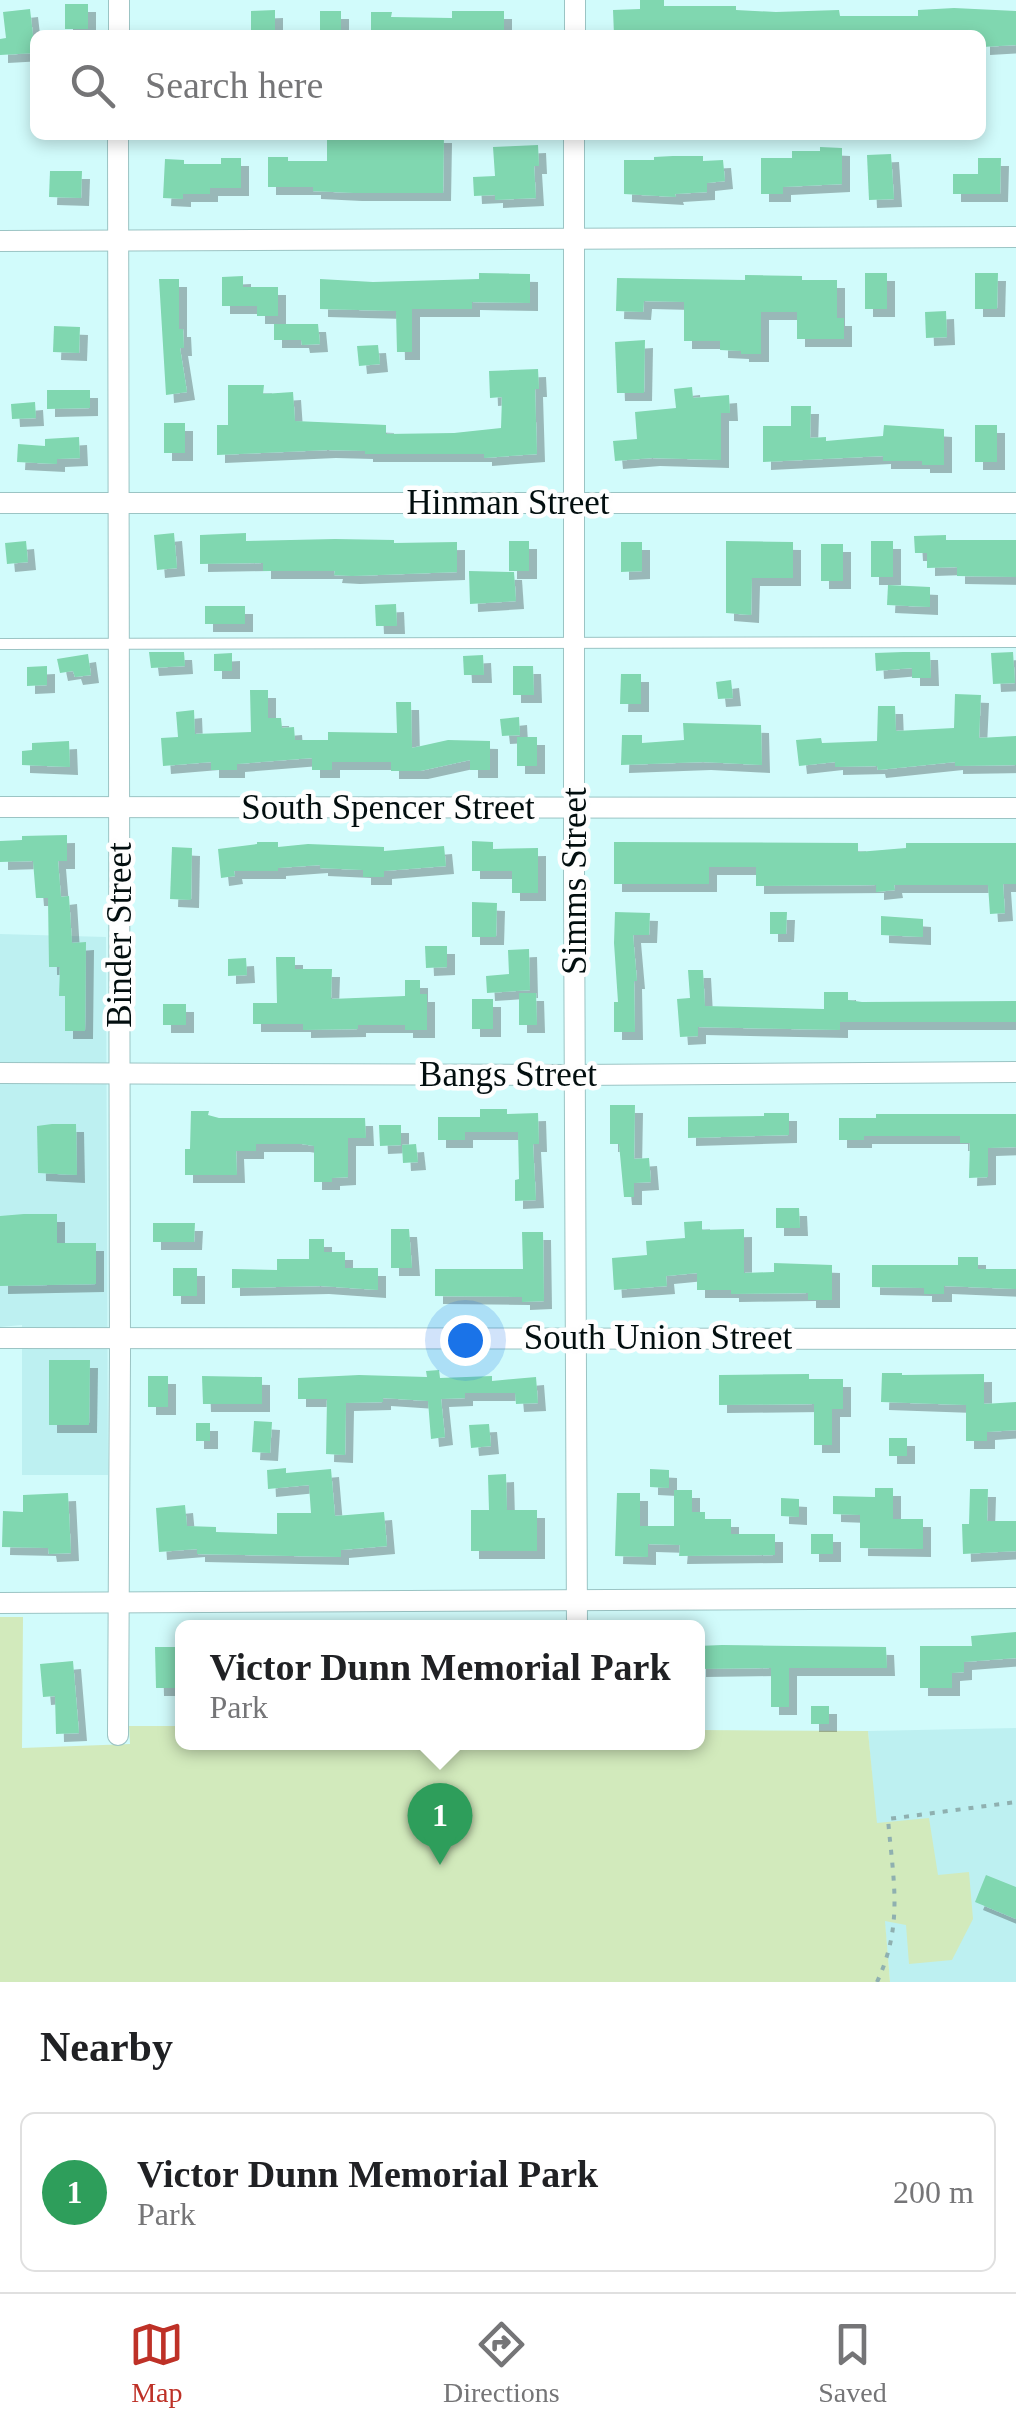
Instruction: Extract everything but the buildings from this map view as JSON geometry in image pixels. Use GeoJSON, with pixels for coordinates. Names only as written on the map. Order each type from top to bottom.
{"type":"FeatureCollection","features":[{"type":"Feature","properties":{"kind":"street"},"geometry":{"type":"LineString","coordinates":[[118,30],[119,0]]}},
{"type":"Feature","properties":{"kind":"street"},"geometry":{"type":"LineString","coordinates":[[575,0],[575,30]]}},
{"type":"Feature","properties":{"kind":"street","name":"Binder Street"},"geometry":{"type":"LineString","coordinates":[[118,140],[118,1734]]}},
{"type":"Feature","properties":{"kind":"street","name":"Simms Street"},"geometry":{"type":"LineString","coordinates":[[574,140],[576,808],[572,1075],[577,1620]]}},
{"type":"Feature","properties":{"kind":"street"},"geometry":{"type":"LineString","coordinates":[[0,240],[1016,237]]}},
{"type":"Feature","properties":{"kind":"street","name":"Hinman Street"},"geometry":{"type":"LineString","coordinates":[[0,502],[1016,503]]}},
{"type":"Feature","properties":{"kind":"street","name":"South Spencer Street"},"geometry":{"type":"LineString","coordinates":[[0,807],[1016,808]]}},
{"type":"Feature","properties":{"kind":"street","name":"Bangs Street"},"geometry":{"type":"LineString","coordinates":[[0,1073],[1016,1072]]}},
{"type":"Feature","properties":{"kind":"street","name":"South Union Street"},"geometry":{"type":"LineString","coordinates":[[0,1338],[1016,1339]]}},
{"type":"Feature","properties":{"kind":"street"},"geometry":{"type":"LineString","coordinates":[[0,1603],[1016,1598]]}},
{"type":"Feature","properties":{"kind":"lane"},"geometry":{"type":"LineString","coordinates":[[0,644],[1016,642]]}},
{"type":"Feature","properties":{"kind":"path"},"geometry":{"type":"LineString","coordinates":[[877,1982],[895,1932],[888,1819],[1016,1802]]}},
{"type":"Feature","properties":{"kind":"shaded area"},"geometry":{"type":"Polygon","coordinates":[[[0,934],[106,937],[108,1475],[22,1475],[22,1325],[0,1327],[0,934]]]}},
{"type":"Feature","properties":{"kind":"shaded area"},"geometry":{"type":"Polygon","coordinates":[[[1016,1728],[1016,1982],[890,1982],[868,1731],[1016,1728]]]}},
{"type":"Feature","properties":{"kind":"green space"},"geometry":{"type":"Polygon","coordinates":[[[0,1617],[23,1617],[22,1748],[130,1744],[129,1726],[175,1726],[175,1750],[705,1750],[705,1730],[868,1731],[877,1823],[929,1818],[938,1875],[969,1872],[973,1919],[952,1960],[909,1964],[906,1925],[885,1921],[890,1982],[0,1982],[0,1617]]]}},
{"type":"Feature","properties":{"kind":"place","name":"Victor Dunn Memorial Park"},"geometry":{"type":"Point","coordinates":[440,1865]}}]}
